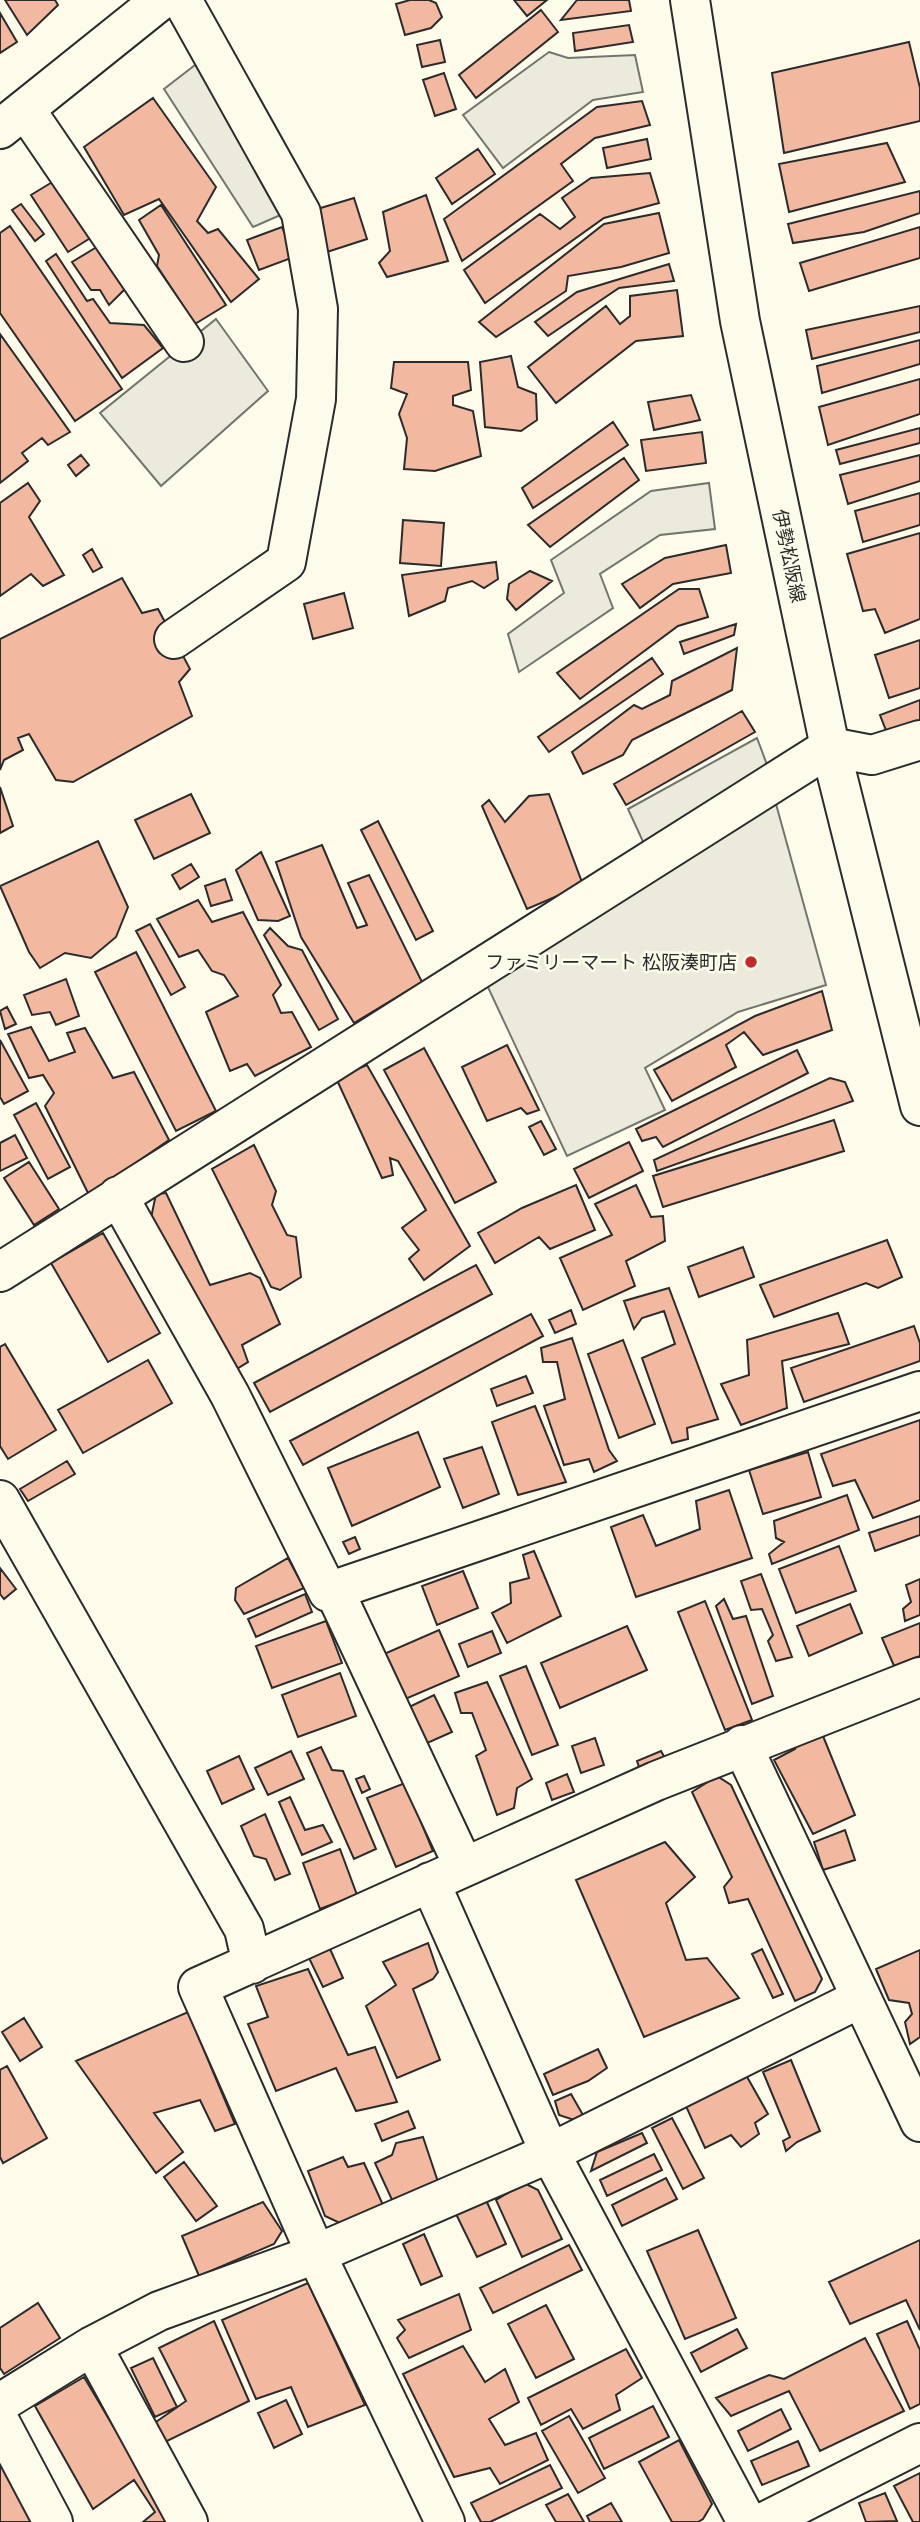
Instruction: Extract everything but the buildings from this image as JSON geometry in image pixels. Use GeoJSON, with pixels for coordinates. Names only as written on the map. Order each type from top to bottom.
{"type":"FeatureCollection","features":[{"type":"Feature","properties":{"kind":"street"},"geometry":{"type":"LineString","coordinates":[[161,0],[13,119],[184,342]]}},
{"type":"Feature","properties":{"kind":"street"},"geometry":{"type":"LineString","coordinates":[[174,639],[286,562],[316,399],[318,309],[301,213],[181,0]]}},
{"type":"Feature","properties":{"kind":"street","name":"伊勢松阪線"},"geometry":{"type":"LineString","coordinates":[[690,0],[740,321],[830,747],[920,1105]]}},
{"type":"Feature","properties":{"kind":"street"},"geometry":{"type":"LineString","coordinates":[[3,1264],[118,1196],[830,747],[872,755],[920,740]]}},
{"type":"Feature","properties":{"kind":"street"},"geometry":{"type":"LineString","coordinates":[[118,1196],[230,1395],[328,1592],[920,1391]]}},
{"type":"Feature","properties":{"kind":"street"},"geometry":{"type":"LineString","coordinates":[[0,1500],[244,1929],[252,1964]]}},
{"type":"Feature","properties":{"kind":"street"},"geometry":{"type":"LineString","coordinates":[[334,1590],[447,1875],[550,2153],[747,2522]]}},
{"type":"Feature","properties":{"kind":"street"},"geometry":{"type":"LineString","coordinates":[[445,2522],[316,2253],[198,1987],[742,1745],[920,1677]]}},
{"type":"Feature","properties":{"kind":"street"},"geometry":{"type":"LineString","coordinates":[[742,1745],[920,2122]]}},
{"type":"Feature","properties":{"kind":"street"},"geometry":{"type":"LineString","coordinates":[[0,2403],[92,2346],[159,2311],[316,2253],[550,2153],[861,1998]]}},
{"type":"Feature","properties":{"kind":"street"},"geometry":{"type":"LineString","coordinates":[[92,2346],[188,2522]]}},
{"type":"Feature","properties":{"kind":"street"},"geometry":{"type":"LineString","coordinates":[[0,2422],[54,2522]]}},
{"type":"Feature","properties":{"kind":"street"},"geometry":{"type":"LineString","coordinates":[[764,2522],[920,2443]]}},
{"type":"Feature","properties":{"kind":"shaded area"},"geometry":{"type":"Polygon","coordinates":[[[221,45],[310,202],[253,227],[164,89],[221,45]]]}},
{"type":"Feature","properties":{"kind":"shaded area"},"geometry":{"type":"Polygon","coordinates":[[[549,52],[568,58],[635,55],[643,92],[593,100],[503,168],[463,115],[549,52]]]}},
{"type":"Feature","properties":{"kind":"shaded area"},"geometry":{"type":"Polygon","coordinates":[[[216,319],[268,391],[161,486],[100,413],[216,319]]]}},
{"type":"Feature","properties":{"kind":"shaded area"},"geometry":{"type":"Polygon","coordinates":[[[709,483],[715,529],[660,535],[600,574],[613,608],[519,672],[508,634],[564,593],[551,560],[651,491],[709,483]]]}},
{"type":"Feature","properties":{"kind":"shaded area"},"geometry":{"type":"Polygon","coordinates":[[[757,738],[769,770],[645,846],[628,809],[757,738]]]}},
{"type":"Feature","properties":{"kind":"shaded area"},"geometry":{"type":"Polygon","coordinates":[[[776,804],[826,985],[738,1012],[645,1068],[665,1110],[567,1156],[486,983],[776,804]]]}},
{"type":"Feature","properties":{"kind":"place","name":"ファミリーマート 松阪湊町店"},"geometry":{"type":"Point","coordinates":[751,962]}}]}
